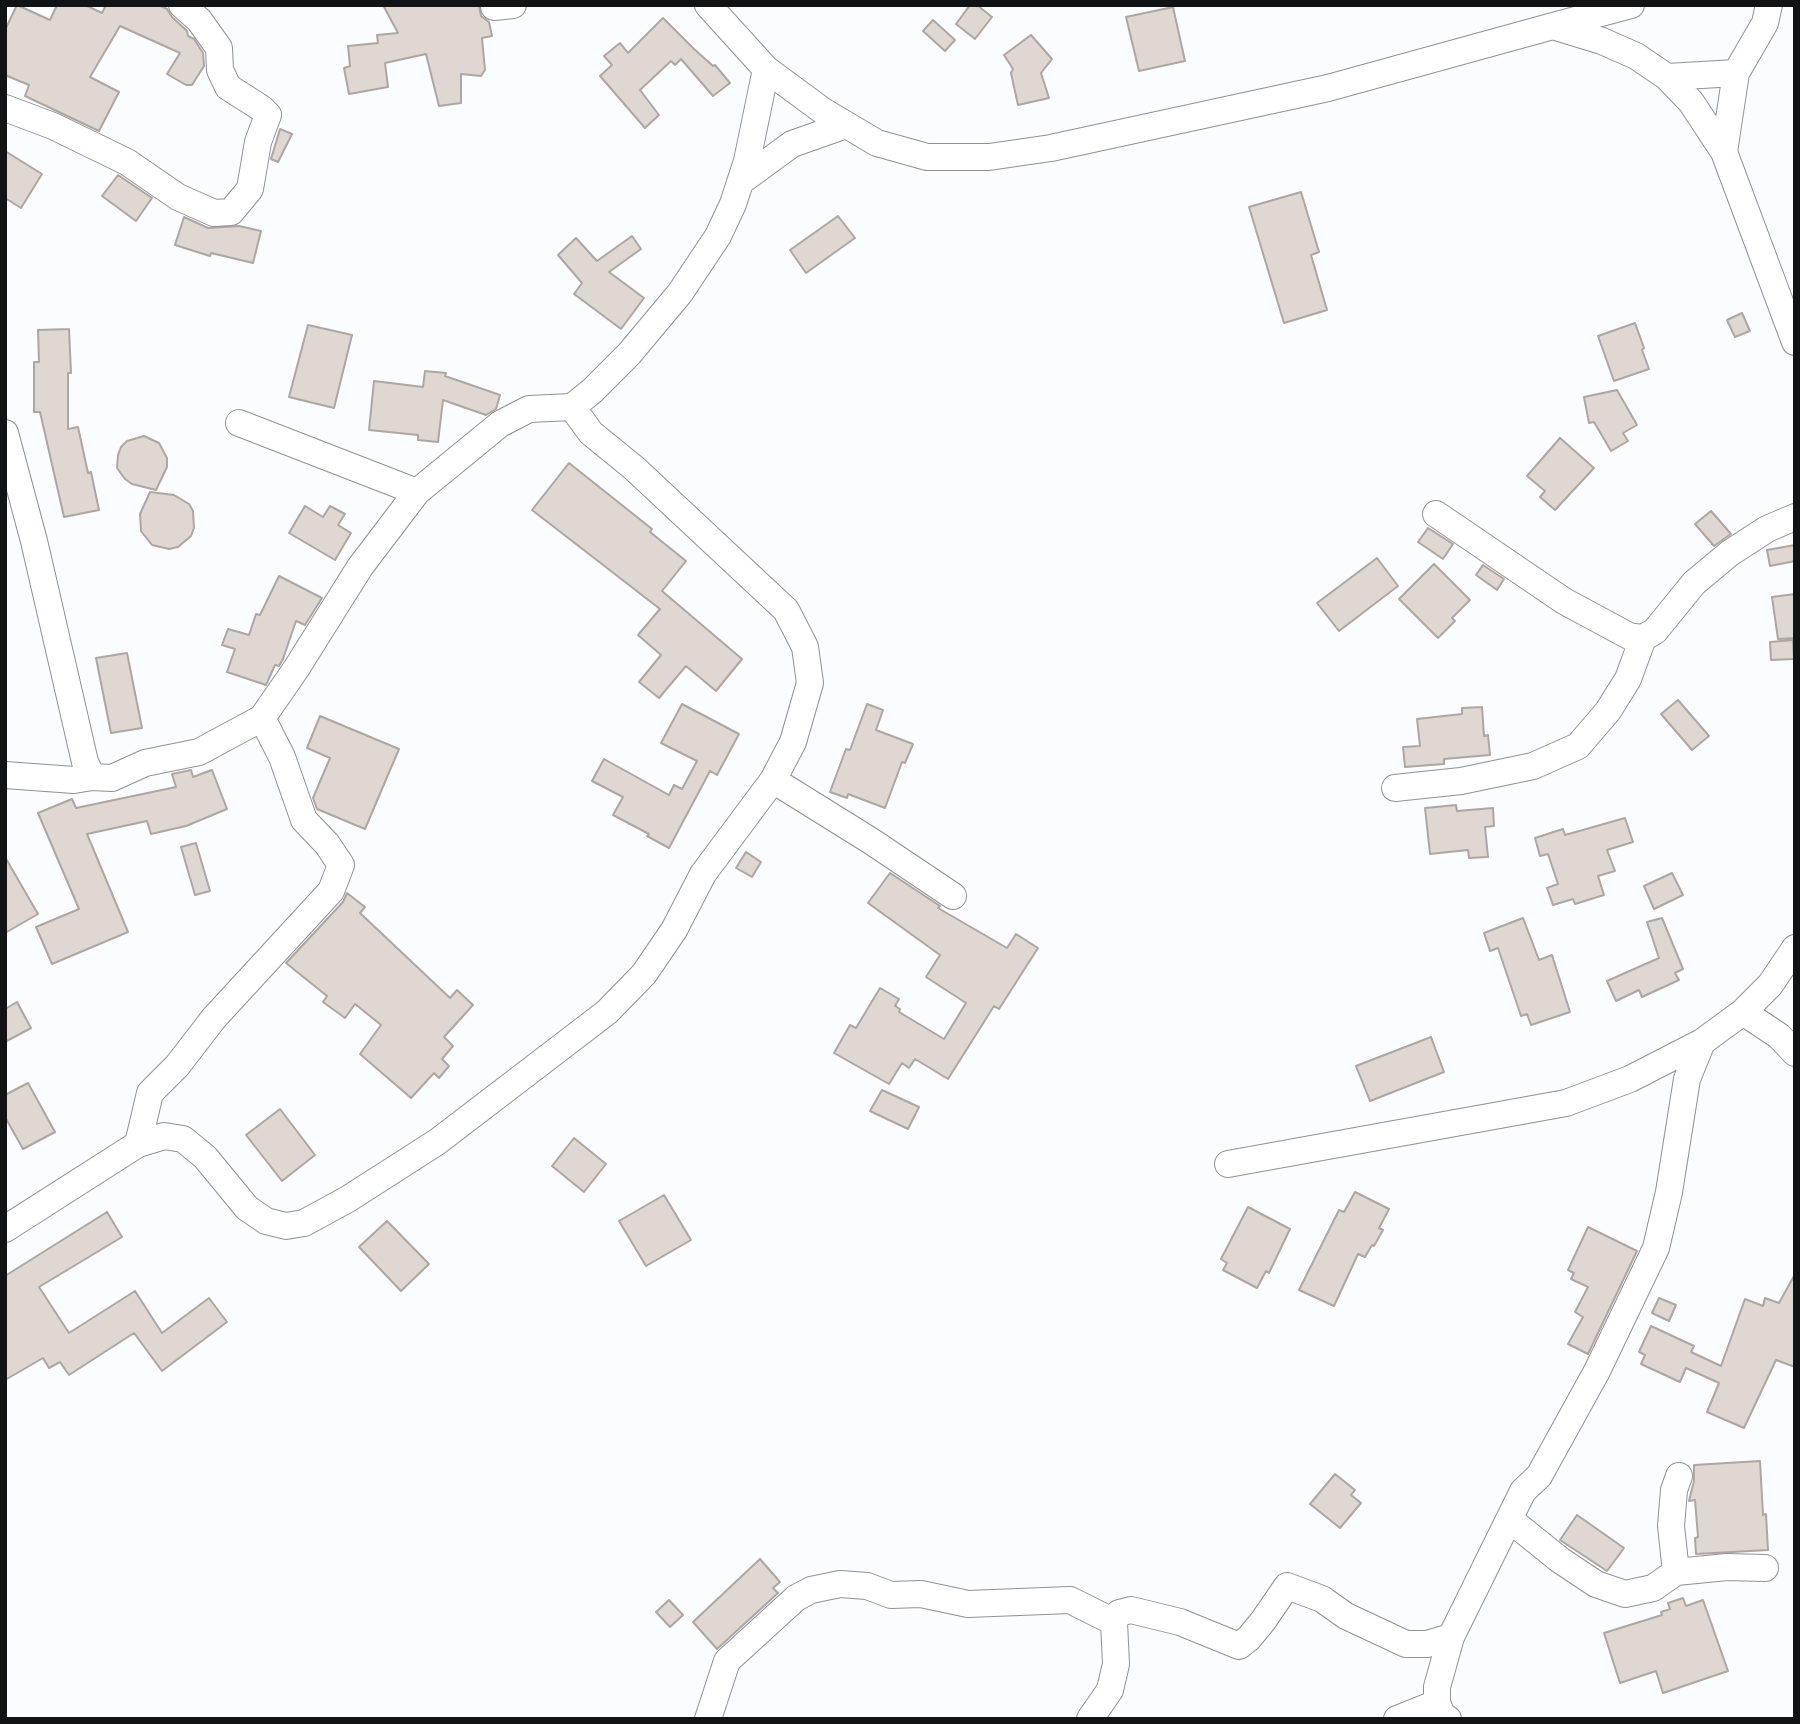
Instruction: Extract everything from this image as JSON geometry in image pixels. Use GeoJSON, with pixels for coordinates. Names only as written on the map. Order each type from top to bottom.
{"type":"FeatureCollection","features":[{"type":"Feature","properties":{"kind":"street"},"geometry":{"type":"LineString","coordinates":[[5,108],[53,126],[127,162],[178,197],[214,213],[230,212],[250,188],[258,142],[268,115],[228,87],[220,70],[219,48],[200,20],[182,5]]}},
{"type":"Feature","properties":{"kind":"street"},"geometry":{"type":"LineString","coordinates":[[708,5],[766,69],[823,111],[877,143],[927,158],[989,157],[1051,148],[1328,88],[1632,5]]}},
{"type":"Feature","properties":{"kind":"street"},"geometry":{"type":"LineString","coordinates":[[1724,152],[1737,73],[1765,23],[1769,5]]}},
{"type":"Feature","properties":{"kind":"street"},"geometry":{"type":"LineString","coordinates":[[1553,26],[1602,41],[1636,56],[1667,77],[1691,102],[1724,152],[1795,342]]}},
{"type":"Feature","properties":{"kind":"street"},"geometry":{"type":"LineString","coordinates":[[8,779],[112,778],[145,763],[199,752],[262,718],[360,567],[417,492],[500,424],[529,409],[572,407],[629,354],[680,293],[718,236],[740,182],[766,69]]}},
{"type":"Feature","properties":{"kind":"street"},"geometry":{"type":"LineString","coordinates":[[1667,77],[1737,73]]}},
{"type":"Feature","properties":{"kind":"street"},"geometry":{"type":"LineString","coordinates":[[740,182],[793,144],[846,125]]}},
{"type":"Feature","properties":{"kind":"street"},"geometry":{"type":"LineString","coordinates":[[5,1229],[138,1144],[164,1136],[183,1139],[205,1157],[247,1208],[267,1222],[286,1226],[304,1223],[348,1199],[437,1142],[607,1012],[644,974],[674,930],[703,874],[773,780],[793,742],[810,682],[805,647],[786,610],[634,468],[591,433],[572,407]]}},
{"type":"Feature","properties":{"kind":"street"},"geometry":{"type":"LineString","coordinates":[[239,423],[417,492]]}},
{"type":"Feature","properties":{"kind":"street"},"geometry":{"type":"LineString","coordinates":[[5,433],[34,541],[85,762],[92,777]]}},
{"type":"Feature","properties":{"kind":"street"},"geometry":{"type":"LineString","coordinates":[[1436,514],[1564,601],[1629,636],[1643,638],[1655,631],[1694,583],[1730,554],[1767,529],[1795,517]]}},
{"type":"Feature","properties":{"kind":"street"},"geometry":{"type":"LineString","coordinates":[[1395,788],[1461,781],[1533,766],[1578,746],[1608,711],[1628,679],[1643,638]]}},
{"type":"Feature","properties":{"kind":"street"},"geometry":{"type":"LineString","coordinates":[[138,1144],[150,1093],[177,1066],[214,1018],[331,891],[341,865],[327,844],[304,820],[282,757],[262,718]]}},
{"type":"Feature","properties":{"kind":"street"},"geometry":{"type":"LineString","coordinates":[[773,780],[953,896]]}},
{"type":"Feature","properties":{"kind":"street"},"geometry":{"type":"LineString","coordinates":[[1228,1164],[1566,1103],[1630,1079],[1702,1042],[1743,1012],[1770,985],[1795,948]]}},
{"type":"Feature","properties":{"kind":"street"},"geometry":{"type":"LineString","coordinates":[[1743,1012],[1779,1036],[1795,1053]]}},
{"type":"Feature","properties":{"kind":"street"},"geometry":{"type":"LineString","coordinates":[[1090,1719],[1110,1690],[1116,1664],[1114,1622],[1119,1614],[1131,1610],[1150,1613],[1239,1646],[1256,1630],[1287,1586],[1322,1599],[1346,1616],[1406,1644],[1427,1644],[1451,1637],[1523,1491],[1539,1476],[1597,1371],[1656,1248],[1669,1192],[1687,1079],[1702,1042]]}},
{"type":"Feature","properties":{"kind":"street"},"geometry":{"type":"LineString","coordinates":[[1676,1572],[1671,1526],[1674,1490],[1679,1476]]}},
{"type":"Feature","properties":{"kind":"street"},"geometry":{"type":"LineString","coordinates":[[1510,1519],[1560,1560],[1596,1584],[1625,1594],[1653,1588],[1676,1572],[1727,1567],[1765,1568]]}},
{"type":"Feature","properties":{"kind":"street"},"geometry":{"type":"LineString","coordinates":[[1397,1719],[1440,1714],[1437,1687],[1451,1637],[1468,1595],[1489,1563]]}},
{"type":"Feature","properties":{"kind":"street"},"geometry":{"type":"LineString","coordinates":[[708,1719],[727,1661],[796,1598],[821,1588],[840,1584],[867,1586],[891,1595],[920,1594],[968,1604],[1070,1600],[1114,1622]]}},
{"type":"Feature","properties":{"kind":"building"},"geometry":{"type":"Polygon","coordinates":[[[17,5],[50,20],[57,5],[85,5],[102,13],[106,5],[159,5],[167,9],[187,31],[188,36],[194,39],[203,53],[204,66],[192,85],[186,85],[167,74],[180,53],[120,26],[90,77],[119,92],[99,131],[25,96],[29,85],[5,75],[5,30],[17,5]]]}},
{"type":"Feature","properties":{"kind":"building"},"geometry":{"type":"Polygon","coordinates":[[[383,5],[479,5],[481,16],[489,22],[492,36],[482,38],[485,70],[481,76],[461,74],[461,103],[439,106],[426,54],[385,63],[388,87],[349,94],[344,68],[350,66],[348,46],[378,43],[377,35],[398,33],[383,5]]]}},
{"type":"Feature","properties":{"kind":"building"},"geometry":{"type":"Polygon","coordinates":[[[970,5],[977,5],[992,17],[975,39],[956,24],[970,5]]]}},
{"type":"Feature","properties":{"kind":"building"},"geometry":{"type":"Polygon","coordinates":[[[1173,7],[1185,61],[1139,71],[1126,17],[1173,7]]]}},
{"type":"Feature","properties":{"kind":"building"},"geometry":{"type":"Polygon","coordinates":[[[663,18],[694,49],[715,65],[730,83],[713,96],[681,59],[675,65],[671,61],[640,90],[659,115],[645,128],[600,76],[612,65],[604,56],[620,43],[628,53],[663,18]]]}},
{"type":"Feature","properties":{"kind":"building"},"geometry":{"type":"Polygon","coordinates":[[[933,20],[955,40],[945,51],[923,31],[933,20]]]}},
{"type":"Feature","properties":{"kind":"building"},"geometry":{"type":"Polygon","coordinates":[[[1031,35],[1052,59],[1041,73],[1049,98],[1018,105],[1011,73],[1013,69],[1004,55],[1031,35]]]}},
{"type":"Feature","properties":{"kind":"building"},"geometry":{"type":"Polygon","coordinates":[[[280,129],[292,134],[278,162],[271,159],[280,129]]]}},
{"type":"Feature","properties":{"kind":"building"},"geometry":{"type":"Polygon","coordinates":[[[5,151],[42,174],[21,208],[5,198],[5,151]]]}},
{"type":"Feature","properties":{"kind":"building"},"geometry":{"type":"Polygon","coordinates":[[[118,175],[152,198],[136,221],[102,196],[118,175]]]}},
{"type":"Feature","properties":{"kind":"building"},"geometry":{"type":"Polygon","coordinates":[[[1301,192],[1319,252],[1311,255],[1327,310],[1284,323],[1249,207],[1301,192]]]}},
{"type":"Feature","properties":{"kind":"building"},"geometry":{"type":"Polygon","coordinates":[[[838,216],[855,238],[806,273],[790,250],[838,216]]]}},
{"type":"Feature","properties":{"kind":"building"},"geometry":{"type":"Polygon","coordinates":[[[184,217],[208,228],[239,226],[261,231],[253,263],[211,253],[210,256],[175,245],[184,217]]]}},
{"type":"Feature","properties":{"kind":"building"},"geometry":{"type":"Polygon","coordinates":[[[632,236],[641,249],[609,272],[644,298],[621,329],[574,294],[582,283],[558,255],[576,238],[597,261],[632,236]]]}},
{"type":"Feature","properties":{"kind":"building"},"geometry":{"type":"Polygon","coordinates":[[[1742,313],[1750,331],[1735,337],[1727,320],[1742,313]]]}},
{"type":"Feature","properties":{"kind":"building"},"geometry":{"type":"Polygon","coordinates":[[[1635,323],[1649,369],[1614,381],[1598,336],[1635,323]]]}},
{"type":"Feature","properties":{"kind":"building"},"geometry":{"type":"Polygon","coordinates":[[[308,325],[352,335],[334,408],[289,397],[308,325]]]}},
{"type":"Feature","properties":{"kind":"building"},"geometry":{"type":"Polygon","coordinates":[[[69,329],[71,373],[68,373],[68,429],[78,427],[99,510],[64,517],[40,412],[34,412],[34,362],[39,362],[38,330],[69,329]]]}},
{"type":"Feature","properties":{"kind":"building"},"geometry":{"type":"Polygon","coordinates":[[[425,371],[446,373],[445,376],[500,395],[496,409],[486,415],[443,400],[438,442],[418,440],[418,435],[369,430],[374,381],[423,387],[425,371]]]}},
{"type":"Feature","properties":{"kind":"building"},"geometry":{"type":"Polygon","coordinates":[[[1617,390],[1637,425],[1623,433],[1628,441],[1611,451],[1594,422],[1589,423],[1584,397],[1617,390]]]}},
{"type":"Feature","properties":{"kind":"building"},"geometry":{"type":"Polygon","coordinates":[[[144,436],[159,443],[167,458],[167,467],[156,490],[132,484],[117,468],[121,447],[127,441],[144,436]]]}},
{"type":"Feature","properties":{"kind":"building"},"geometry":{"type":"Polygon","coordinates":[[[1560,438],[1594,468],[1555,510],[1540,497],[1545,491],[1527,476],[1560,438]]]}},
{"type":"Feature","properties":{"kind":"building"},"geometry":{"type":"Polygon","coordinates":[[[569,463],[652,529],[650,532],[686,561],[662,591],[742,659],[716,691],[686,666],[659,698],[639,682],[661,655],[638,635],[660,609],[532,510],[569,463]]]}},
{"type":"Feature","properties":{"kind":"building"},"geometry":{"type":"Polygon","coordinates":[[[150,492],[174,495],[189,504],[193,511],[194,528],[191,536],[178,547],[169,549],[152,545],[141,531],[140,514],[150,492]]]}},
{"type":"Feature","properties":{"kind":"building"},"geometry":{"type":"Polygon","coordinates":[[[305,506],[323,517],[330,506],[345,514],[338,525],[351,533],[335,560],[289,533],[305,506]]]}},
{"type":"Feature","properties":{"kind":"building"},"geometry":{"type":"Polygon","coordinates":[[[1711,511],[1731,534],[1714,546],[1695,524],[1711,511]]]}},
{"type":"Feature","properties":{"kind":"building"},"geometry":{"type":"Polygon","coordinates":[[[1428,528],[1453,544],[1443,559],[1418,542],[1428,528]]]}},
{"type":"Feature","properties":{"kind":"building"},"geometry":{"type":"Polygon","coordinates":[[[1795,545],[1795,561],[1770,566],[1767,550],[1795,545]]]}},
{"type":"Feature","properties":{"kind":"building"},"geometry":{"type":"Polygon","coordinates":[[[1377,558],[1398,586],[1339,631],[1317,603],[1377,558]]]}},
{"type":"Feature","properties":{"kind":"building"},"geometry":{"type":"Polygon","coordinates":[[[1434,564],[1470,600],[1452,618],[1455,621],[1438,638],[1399,599],[1434,564]]]}},
{"type":"Feature","properties":{"kind":"building"},"geometry":{"type":"Polygon","coordinates":[[[1483,565],[1504,579],[1497,590],[1476,575],[1483,565]]]}},
{"type":"Feature","properties":{"kind":"building"},"geometry":{"type":"Polygon","coordinates":[[[279,576],[322,598],[305,625],[296,621],[283,659],[279,666],[275,665],[266,685],[227,672],[235,649],[222,645],[228,629],[249,635],[256,614],[260,615],[279,576]]]}},
{"type":"Feature","properties":{"kind":"building"},"geometry":{"type":"Polygon","coordinates":[[[1795,594],[1795,638],[1778,639],[1772,597],[1795,594]]]}},
{"type":"Feature","properties":{"kind":"building"},"geometry":{"type":"Polygon","coordinates":[[[1793,640],[1794,659],[1771,660],[1770,642],[1793,640]]]}},
{"type":"Feature","properties":{"kind":"building"},"geometry":{"type":"Polygon","coordinates":[[[127,653],[142,728],[111,733],[96,658],[127,653]]]}},
{"type":"Feature","properties":{"kind":"building"},"geometry":{"type":"Polygon","coordinates":[[[1678,700],[1709,736],[1692,750],[1661,714],[1678,700]]]}},
{"type":"Feature","properties":{"kind":"building"},"geometry":{"type":"Polygon","coordinates":[[[682,704],[739,734],[717,775],[710,771],[669,848],[613,815],[623,797],[592,781],[604,759],[669,795],[674,785],[682,789],[697,761],[661,743],[682,704]]]}},
{"type":"Feature","properties":{"kind":"building"},"geometry":{"type":"Polygon","coordinates":[[[867,704],[883,710],[876,730],[913,744],[905,763],[902,762],[885,808],[848,794],[847,798],[830,792],[846,749],[850,750],[867,704]]]}},
{"type":"Feature","properties":{"kind":"building"},"geometry":{"type":"Polygon","coordinates":[[[1482,707],[1484,736],[1488,735],[1490,755],[1444,759],[1444,764],[1405,767],[1403,747],[1420,746],[1417,719],[1462,714],[1462,708],[1482,707]]]}},
{"type":"Feature","properties":{"kind":"building"},"geometry":{"type":"Polygon","coordinates":[[[320,716],[399,749],[365,829],[317,809],[313,798],[330,758],[307,748],[320,716]]]}},
{"type":"Feature","properties":{"kind":"building"},"geometry":{"type":"Polygon","coordinates":[[[191,770],[193,777],[212,770],[227,809],[186,826],[151,834],[147,821],[87,834],[128,932],[52,964],[36,927],[79,909],[38,813],[72,799],[76,808],[176,787],[172,774],[191,770]]]}},
{"type":"Feature","properties":{"kind":"building"},"geometry":{"type":"Polygon","coordinates":[[[1456,805],[1457,811],[1493,808],[1494,826],[1485,827],[1488,857],[1469,858],[1468,850],[1430,854],[1425,808],[1456,805]]]}},
{"type":"Feature","properties":{"kind":"building"},"geometry":{"type":"Polygon","coordinates":[[[1625,818],[1633,842],[1607,850],[1615,871],[1598,876],[1604,895],[1575,904],[1573,899],[1553,905],[1547,888],[1558,884],[1548,854],[1540,856],[1535,838],[1563,829],[1565,835],[1625,818]]]}},
{"type":"Feature","properties":{"kind":"building"},"geometry":{"type":"Polygon","coordinates":[[[196,843],[210,891],[195,895],[181,847],[196,843]]]}},
{"type":"Feature","properties":{"kind":"building"},"geometry":{"type":"Polygon","coordinates":[[[746,852],[761,862],[752,877],[736,868],[746,852]]]}},
{"type":"Feature","properties":{"kind":"building"},"geometry":{"type":"Polygon","coordinates":[[[5,857],[38,914],[5,933],[5,857]]]}},
{"type":"Feature","properties":{"kind":"building"},"geometry":{"type":"Polygon","coordinates":[[[890,873],[940,906],[938,908],[1007,948],[1016,934],[1038,948],[999,1009],[994,1006],[948,1079],[915,1059],[909,1068],[902,1063],[889,1084],[834,1053],[850,1025],[856,1028],[880,988],[899,999],[895,1006],[900,1009],[899,1012],[944,1039],[966,1003],[926,977],[940,955],[868,903],[890,873]]]}},
{"type":"Feature","properties":{"kind":"building"},"geometry":{"type":"Polygon","coordinates":[[[1672,873],[1683,895],[1654,909],[1644,886],[1672,873]]]}},
{"type":"Feature","properties":{"kind":"building"},"geometry":{"type":"Polygon","coordinates":[[[347,893],[365,907],[360,913],[450,998],[457,990],[473,1005],[444,1037],[453,1046],[442,1059],[449,1066],[439,1078],[434,1073],[411,1098],[360,1054],[381,1025],[355,1004],[345,1018],[323,1002],[327,996],[286,963],[343,902],[347,893]]]}},
{"type":"Feature","properties":{"kind":"building"},"geometry":{"type":"Polygon","coordinates":[[[1523,918],[1539,960],[1552,955],[1570,1012],[1531,1025],[1527,1014],[1521,1016],[1498,948],[1490,951],[1484,933],[1523,918]]]}},
{"type":"Feature","properties":{"kind":"building"},"geometry":{"type":"Polygon","coordinates":[[[1662,918],[1683,969],[1675,973],[1679,980],[1642,997],[1639,990],[1616,1001],[1607,981],[1659,958],[1647,922],[1662,918]]]}},
{"type":"Feature","properties":{"kind":"building"},"geometry":{"type":"Polygon","coordinates":[[[17,1002],[31,1028],[5,1042],[5,1009],[17,1002]]]}},
{"type":"Feature","properties":{"kind":"building"},"geometry":{"type":"Polygon","coordinates":[[[1431,1037],[1444,1072],[1370,1101],[1356,1066],[1431,1037]]]}},
{"type":"Feature","properties":{"kind":"building"},"geometry":{"type":"Polygon","coordinates":[[[28,1083],[55,1132],[23,1149],[5,1117],[5,1095],[28,1083]]]}},
{"type":"Feature","properties":{"kind":"building"},"geometry":{"type":"Polygon","coordinates":[[[882,1090],[919,1107],[908,1129],[870,1111],[882,1090]]]}},
{"type":"Feature","properties":{"kind":"building"},"geometry":{"type":"Polygon","coordinates":[[[280,1109],[315,1155],[282,1181],[246,1135],[280,1109]]]}},
{"type":"Feature","properties":{"kind":"building"},"geometry":{"type":"Polygon","coordinates":[[[574,1138],[606,1164],[584,1192],[552,1166],[574,1138]]]}},
{"type":"Feature","properties":{"kind":"building"},"geometry":{"type":"Polygon","coordinates":[[[1355,1192],[1389,1209],[1379,1228],[1383,1230],[1374,1246],[1372,1245],[1365,1257],[1358,1254],[1334,1306],[1299,1290],[1339,1210],[1344,1212],[1355,1192]]]}},
{"type":"Feature","properties":{"kind":"building"},"geometry":{"type":"Polygon","coordinates":[[[664,1195],[691,1240],[646,1266],[619,1221],[664,1195]]]}},
{"type":"Feature","properties":{"kind":"building"},"geometry":{"type":"Polygon","coordinates":[[[1248,1207],[1290,1229],[1269,1273],[1266,1271],[1257,1288],[1223,1270],[1227,1263],[1221,1259],[1248,1207]]]}},
{"type":"Feature","properties":{"kind":"building"},"geometry":{"type":"Polygon","coordinates":[[[107,1212],[122,1237],[39,1287],[69,1333],[135,1291],[162,1333],[209,1298],[227,1322],[162,1371],[134,1333],[69,1375],[60,1362],[49,1368],[43,1358],[5,1380],[5,1276],[107,1212]]]}},
{"type":"Feature","properties":{"kind":"building"},"geometry":{"type":"Polygon","coordinates":[[[387,1221],[429,1264],[401,1291],[359,1247],[387,1221]]]}},
{"type":"Feature","properties":{"kind":"building"},"geometry":{"type":"Polygon","coordinates":[[[1588,1227],[1637,1251],[1588,1354],[1568,1344],[1583,1317],[1575,1312],[1588,1287],[1571,1279],[1574,1273],[1568,1270],[1588,1227]]]}},
{"type":"Feature","properties":{"kind":"building"},"geometry":{"type":"Polygon","coordinates":[[[1795,1274],[1795,1367],[1776,1360],[1744,1428],[1707,1412],[1719,1383],[1686,1368],[1680,1382],[1641,1364],[1645,1355],[1639,1352],[1651,1326],[1694,1346],[1691,1352],[1721,1366],[1745,1299],[1763,1306],[1765,1298],[1779,1303],[1795,1274]]]}},
{"type":"Feature","properties":{"kind":"building"},"geometry":{"type":"Polygon","coordinates":[[[1659,1298],[1676,1305],[1669,1321],[1652,1313],[1659,1298]]]}},
{"type":"Feature","properties":{"kind":"building"},"geometry":{"type":"Polygon","coordinates":[[[1760,1461],[1768,1550],[1696,1554],[1695,1538],[1698,1537],[1695,1500],[1689,1501],[1694,1481],[1694,1465],[1760,1461]]]}},
{"type":"Feature","properties":{"kind":"building"},"geometry":{"type":"Polygon","coordinates":[[[1335,1474],[1355,1490],[1351,1495],[1361,1503],[1340,1528],[1310,1504],[1335,1474]]]}},
{"type":"Feature","properties":{"kind":"building"},"geometry":{"type":"Polygon","coordinates":[[[1577,1515],[1624,1548],[1607,1571],[1560,1540],[1577,1515]]]}},
{"type":"Feature","properties":{"kind":"building"},"geometry":{"type":"Polygon","coordinates":[[[760,1559],[780,1582],[773,1588],[778,1593],[717,1649],[693,1622],[760,1559]]]}},
{"type":"Feature","properties":{"kind":"building"},"geometry":{"type":"Polygon","coordinates":[[[1683,1598],[1686,1606],[1703,1600],[1728,1671],[1663,1693],[1656,1671],[1620,1683],[1604,1633],[1662,1615],[1661,1612],[1670,1609],[1668,1603],[1683,1598]]]}},
{"type":"Feature","properties":{"kind":"building"},"geometry":{"type":"Polygon","coordinates":[[[669,1600],[683,1615],[670,1627],[656,1612],[669,1600]]]}}]}
